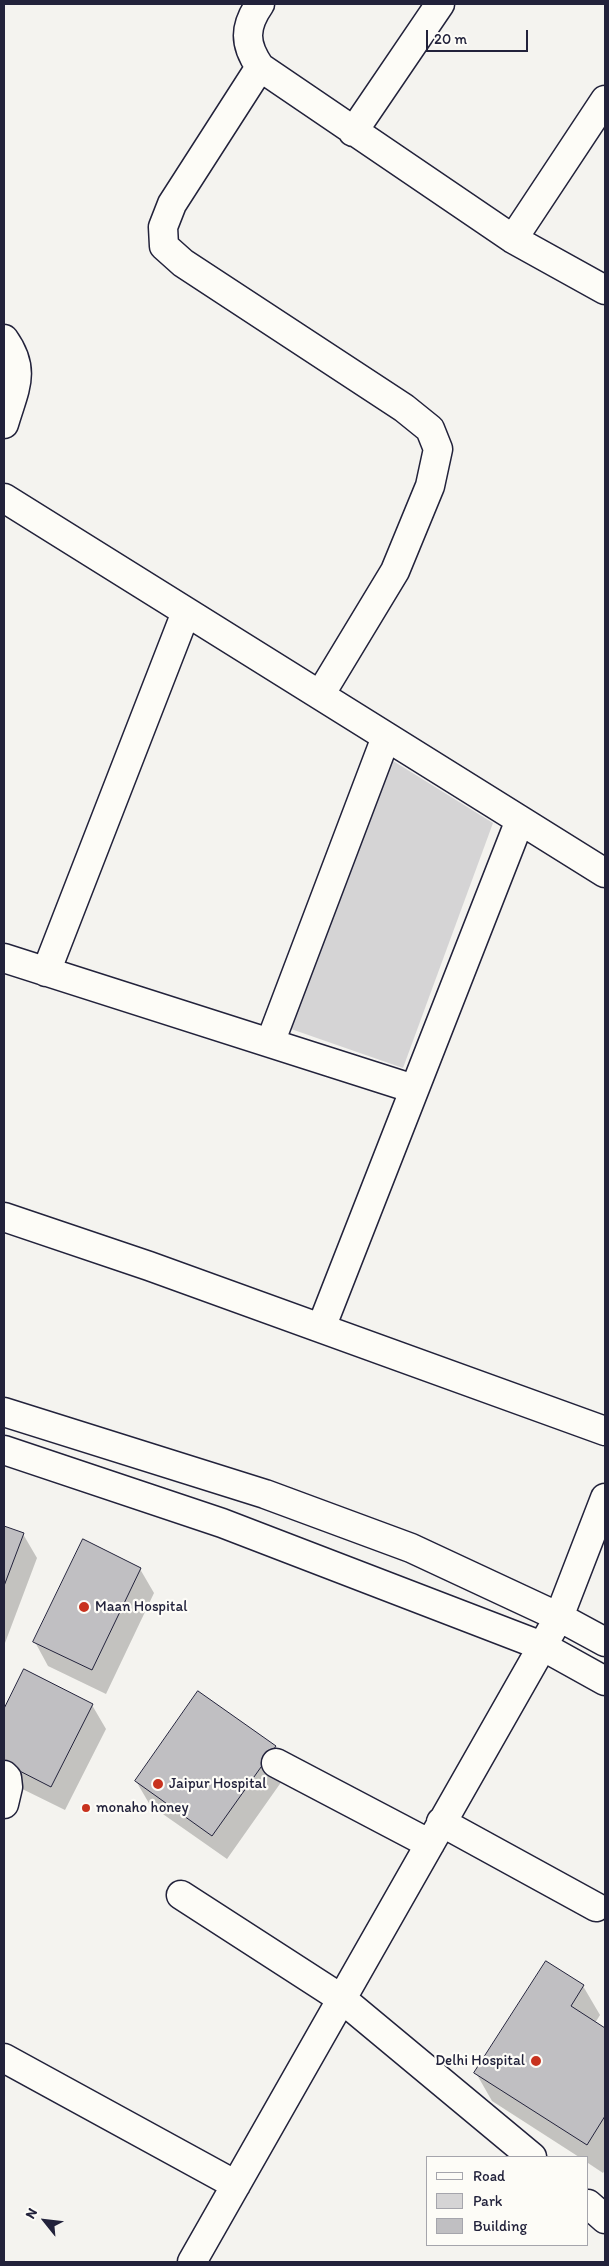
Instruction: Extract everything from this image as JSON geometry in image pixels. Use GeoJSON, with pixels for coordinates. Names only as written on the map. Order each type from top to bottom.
{"type":"FeatureCollection","features":[{"type":"Feature","properties":{"kind":"street"},"geometry":{"type":"LineString","coordinates":[[260,4],[252,15],[248,31],[250,52],[260,67],[353,132],[513,238],[605,290]]}},
{"type":"Feature","properties":{"kind":"street"},"geometry":{"type":"LineString","coordinates":[[353,132],[440,4]]}},
{"type":"Feature","properties":{"kind":"street"},"geometry":{"type":"LineString","coordinates":[[260,67],[172,204],[162,227],[164,246],[183,263],[404,408],[430,429],[438,448],[430,486],[395,571],[320,695]]}},
{"type":"Feature","properties":{"kind":"street"},"geometry":{"type":"LineString","coordinates":[[513,238],[605,100]]}},
{"type":"Feature","properties":{"kind":"street"},"geometry":{"type":"LineString","coordinates":[[4,339],[17,362],[16,381],[4,424]]}},
{"type":"Feature","properties":{"kind":"street"},"geometry":{"type":"LineString","coordinates":[[4,498],[605,873]]}},
{"type":"Feature","properties":{"kind":"street"},"geometry":{"type":"LineString","coordinates":[[46,972],[186,612]]}},
{"type":"Feature","properties":{"kind":"street"},"geometry":{"type":"LineString","coordinates":[[270,1043],[386,737]]}},
{"type":"Feature","properties":{"kind":"street"},"geometry":{"type":"LineString","coordinates":[[321,1328],[520,820]]}},
{"type":"Feature","properties":{"kind":"street"},"geometry":{"type":"LineString","coordinates":[[4,958],[414,1089]]}},
{"type":"Feature","properties":{"kind":"street"},"geometry":{"type":"LineString","coordinates":[[4,1217],[149,1266],[605,1431]]}},
{"type":"Feature","properties":{"kind":"street"},"geometry":{"type":"LineString","coordinates":[[4,1412],[265,1494],[411,1548],[559,1616],[605,1642]]}},
{"type":"Feature","properties":{"kind":"street"},"geometry":{"type":"LineString","coordinates":[[4,1450],[222,1523],[542,1646],[605,1681]]}},
{"type":"Feature","properties":{"kind":"street"},"geometry":{"type":"LineString","coordinates":[[192,2262],[559,1616],[605,1498]]}},
{"type":"Feature","properties":{"kind":"street"},"geometry":{"type":"LineString","coordinates":[[276,1763],[436,1833],[596,1907]]}},
{"type":"Feature","properties":{"kind":"street"},"geometry":{"type":"LineString","coordinates":[[4,1775],[7,1778],[8,1787],[4,1804]]}},
{"type":"Feature","properties":{"kind":"street"},"geometry":{"type":"LineString","coordinates":[[182,1895],[342,1999],[531,2156]]}},
{"type":"Feature","properties":{"kind":"street"},"geometry":{"type":"LineString","coordinates":[[4,2058],[236,2185]]}},
{"type":"Feature","properties":{"kind":"green space"},"geometry":{"type":"Polygon","coordinates":[[[390,759],[493,823],[403,1068],[291,1029],[390,759]]]}},
{"type":"Feature","properties":{"kind":"building"},"geometry":{"type":"Polygon","coordinates":[[[4,1526],[24,1533],[4,1586],[4,1526]]]}},
{"type":"Feature","properties":{"kind":"building"},"geometry":{"type":"Polygon","coordinates":[[[83,1539],[141,1568],[92,1670],[33,1642],[83,1539]]]}},
{"type":"Feature","properties":{"kind":"building"},"geometry":{"type":"Polygon","coordinates":[[[24,1669],[93,1704],[51,1787],[4,1763],[4,1709],[24,1669]]]}},
{"type":"Feature","properties":{"kind":"building"},"geometry":{"type":"Polygon","coordinates":[[[198,1691],[276,1746],[212,1836],[135,1781],[198,1691]]]}},
{"type":"Feature","properties":{"kind":"building"},"geometry":{"type":"Polygon","coordinates":[[[546,1961],[584,1985],[571,2006],[605,2028],[605,2116],[587,2145],[474,2073],[546,1961]]]}},
{"type":"Feature","properties":{"kind":"place","name":"Maan Hospital"},"geometry":{"type":"Point","coordinates":[84,1607]}},
{"type":"Feature","properties":{"kind":"place","name":"Jaipur Hospital"},"geometry":{"type":"Point","coordinates":[158,1784]}},
{"type":"Feature","properties":{"kind":"place","name":"monaho honey"},"geometry":{"type":"Point","coordinates":[86,1808]}},
{"type":"Feature","properties":{"kind":"place","name":"Delhi Hospital"},"geometry":{"type":"Point","coordinates":[536,2061]}}]}
